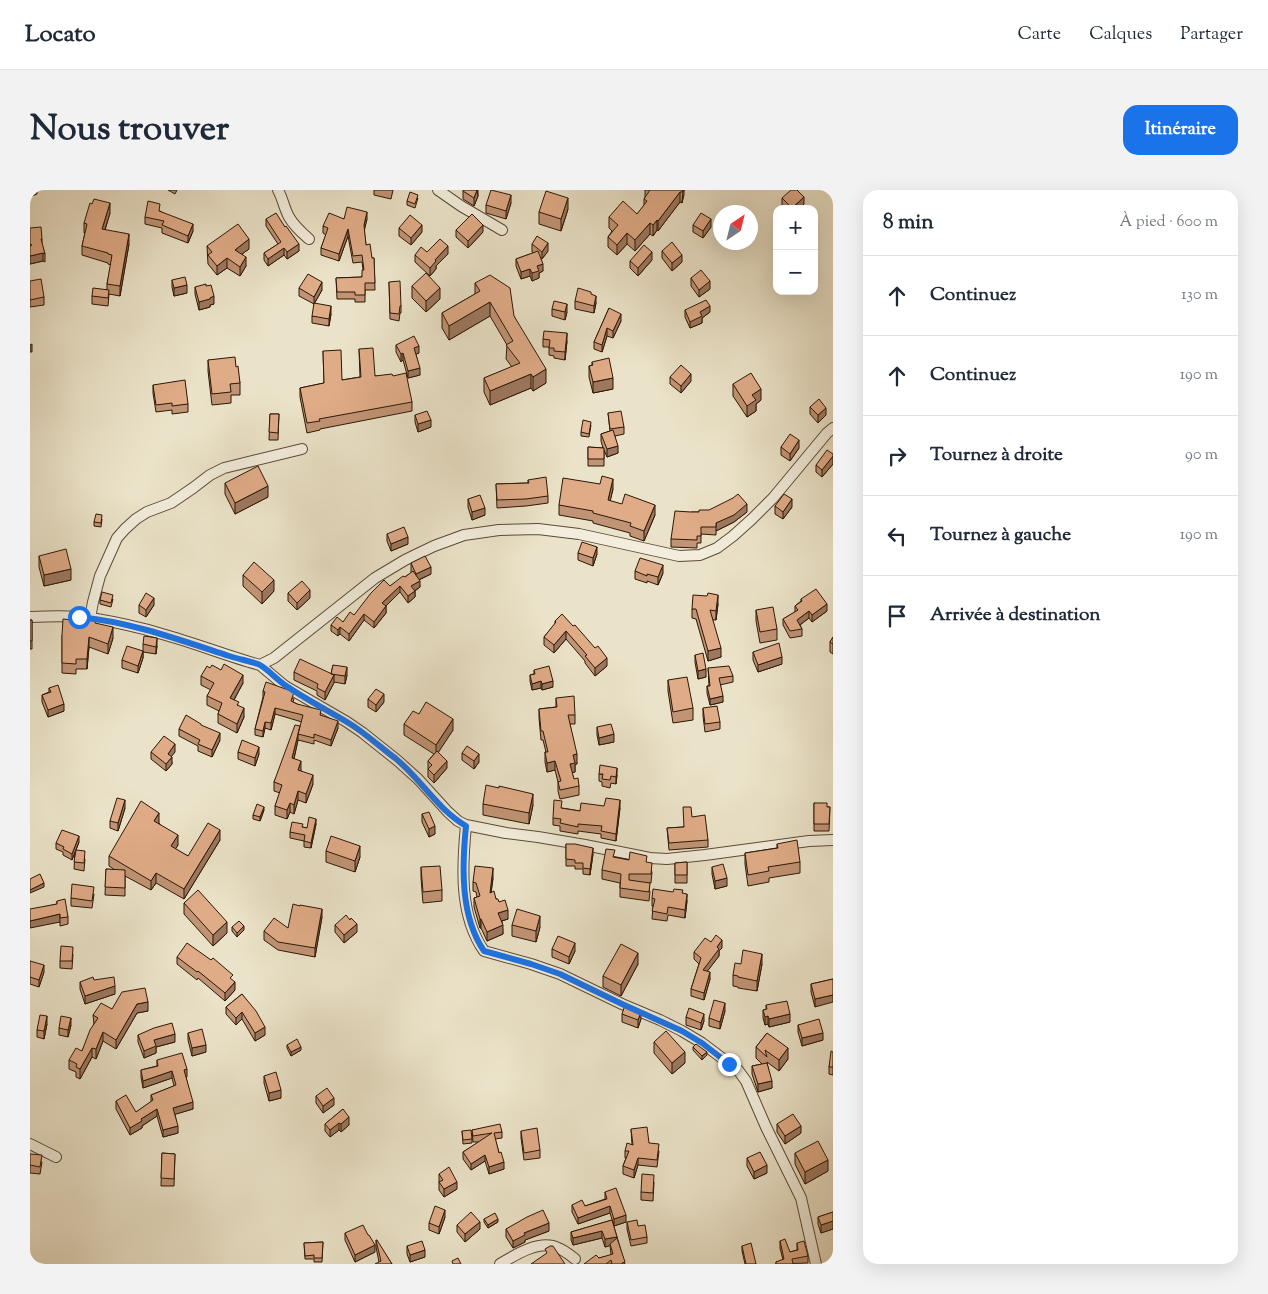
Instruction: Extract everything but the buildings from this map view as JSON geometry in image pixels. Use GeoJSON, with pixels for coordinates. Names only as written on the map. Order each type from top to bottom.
{"type":"FeatureCollection","features":[{"type":"Feature","properties":{"kind":"street"},"geometry":{"type":"LineString","coordinates":[[278,190],[282,196],[289,218],[309,239]]}},
{"type":"Feature","properties":{"kind":"street"},"geometry":{"type":"LineString","coordinates":[[438,190],[502,230]]}},
{"type":"Feature","properties":{"kind":"street"},"geometry":{"type":"LineString","coordinates":[[260,665],[274,658],[375,578],[404,560],[464,534],[499,530],[538,529],[579,534],[679,556],[700,555],[722,544],[752,519],[773,498],[833,428]]}},
{"type":"Feature","properties":{"kind":"street"},"geometry":{"type":"LineString","coordinates":[[90,618],[100,576],[117,538],[136,519],[147,512],[171,503],[210,475],[224,468],[302,449]]}},
{"type":"Feature","properties":{"kind":"street"},"geometry":{"type":"LineString","coordinates":[[30,617],[68,616],[90,618],[135,627],[260,665],[285,686],[363,733],[418,779],[448,812],[466,826],[585,845],[650,858],[667,859],[809,841],[833,840]]}},
{"type":"Feature","properties":{"kind":"street"},"geometry":{"type":"LineString","coordinates":[[466,826],[464,868],[466,905],[479,944],[484,951],[560,974],[660,1020],[702,1043],[738,1070],[746,1081],[766,1127],[802,1198],[816,1264]]}},
{"type":"Feature","properties":{"kind":"street"},"geometry":{"type":"LineString","coordinates":[[30,1144],[56,1157]]}},
{"type":"Feature","properties":{"kind":"street"},"geometry":{"type":"LineString","coordinates":[[500,1264],[523,1250],[546,1245],[558,1247],[575,1259]]}},
{"type":"Feature","properties":{"kind":"route"},"geometry":{"type":"LineString","coordinates":[[79,617],[163,634],[230,657],[260,665],[285,686],[363,733],[418,779],[448,812],[466,826],[464,850],[466,905],[479,944],[484,951],[560,974],[660,1020],[702,1043],[729,1064]]}}]}
